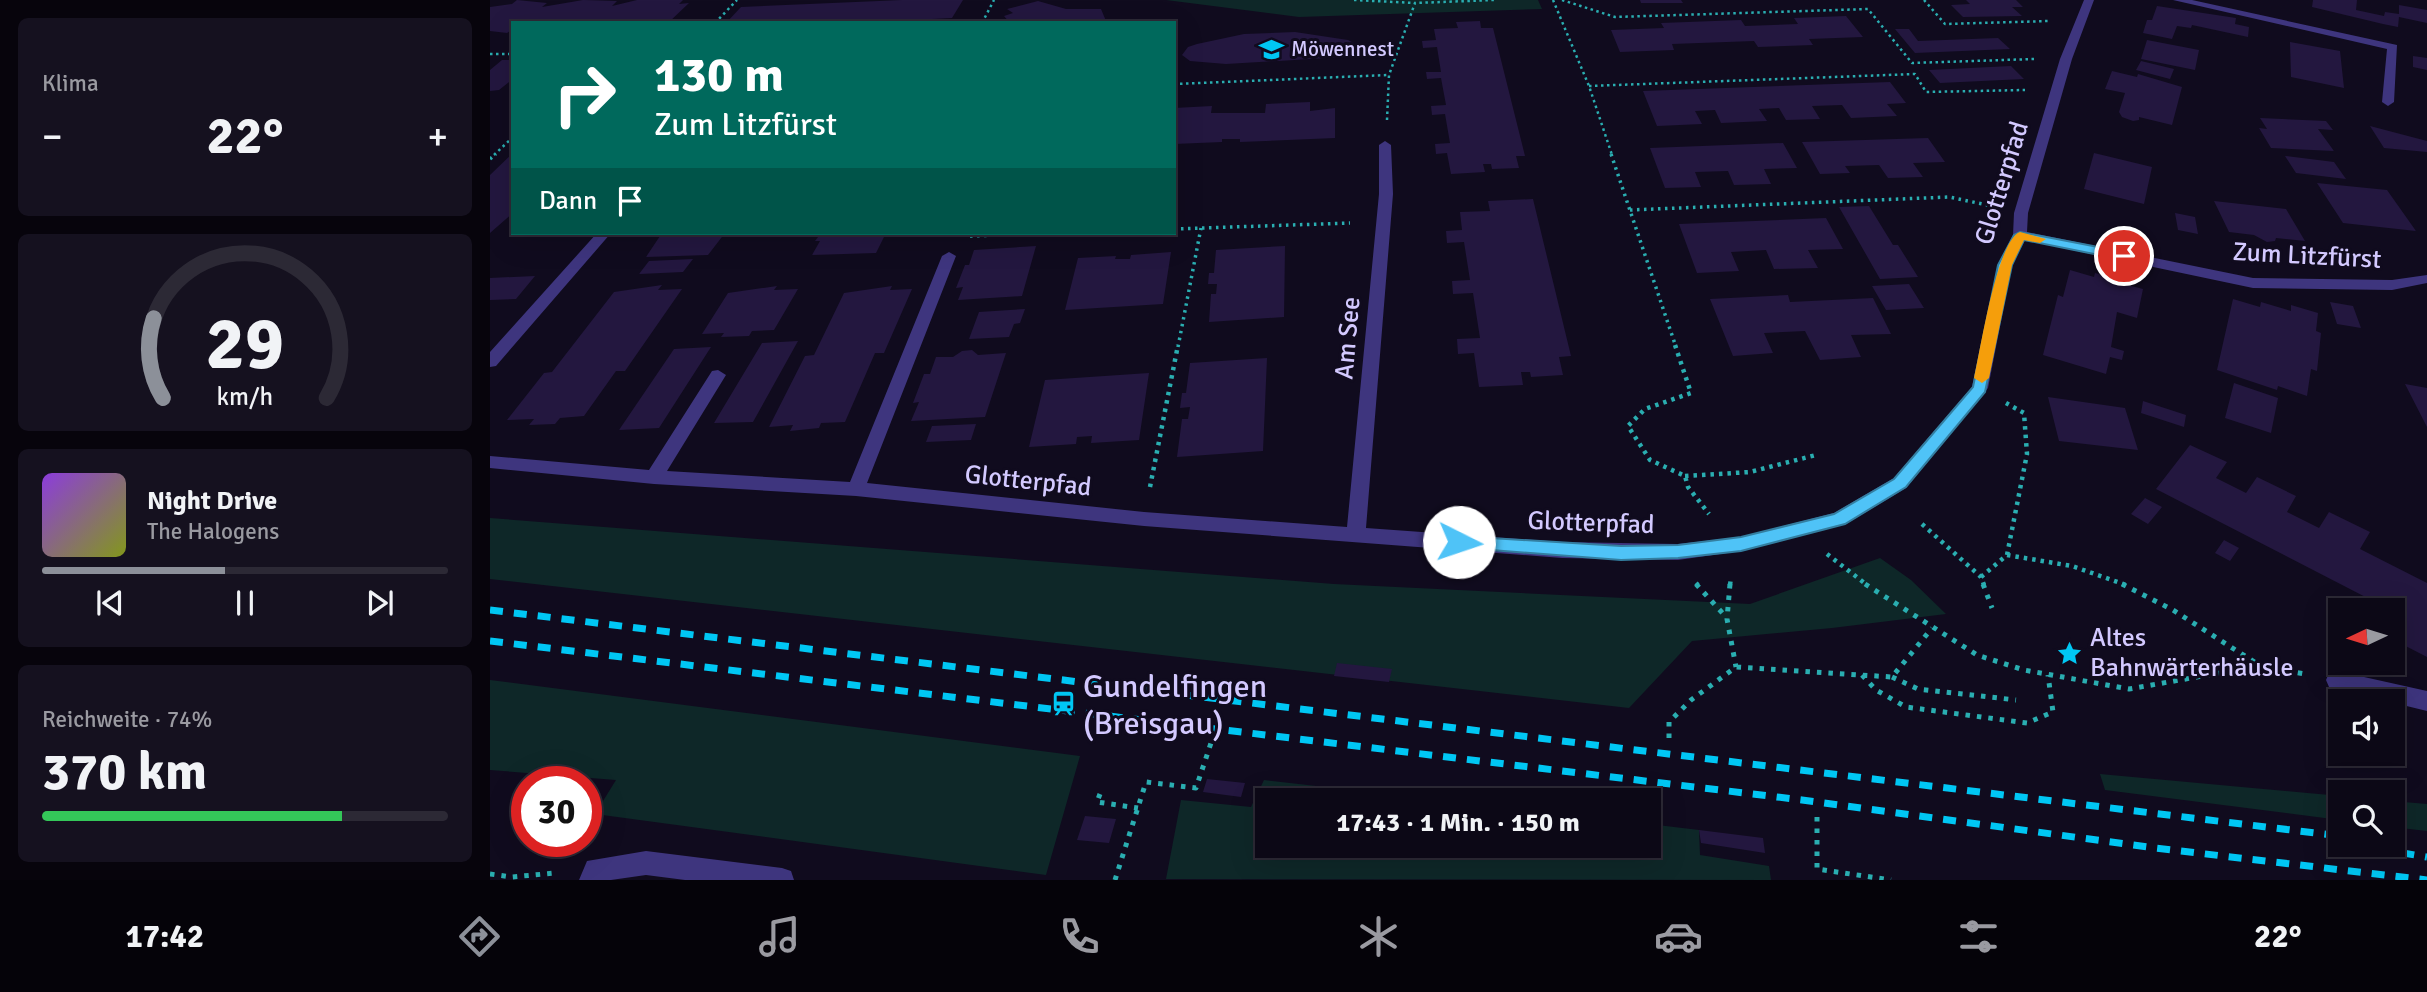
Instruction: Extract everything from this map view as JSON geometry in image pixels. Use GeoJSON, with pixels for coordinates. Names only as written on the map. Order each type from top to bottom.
{"type":"FeatureCollection","features":[{"type":"Feature","properties":{"kind":"street","name":"Glotterpfad"},"geometry":{"type":"LineString","coordinates":[[490,462],[654,477],[856,489],[1144,519],[1562,550],[1678,552],[1741,544],[1805,529],[1839,519],[1900,483],[1980,388],[2005,265],[2020,235],[2021,213],[2066,59],[2088,0]]}},
{"type":"Feature","properties":{"kind":"street"},"geometry":{"type":"LineString","coordinates":[[2178,0],[2393,47],[2388,102]]}},
{"type":"Feature","properties":{"kind":"street","name":"Am See"},"geometry":{"type":"LineString","coordinates":[[1356,535],[1386,194],[1385,145]]}},
{"type":"Feature","properties":{"kind":"street"},"geometry":{"type":"LineString","coordinates":[[490,362],[602,235]]}},
{"type":"Feature","properties":{"kind":"street","name":"Zum Litzfürst"},"geometry":{"type":"LineString","coordinates":[[2020,235],[2253,283],[2392,285],[2427,279]]}},
{"type":"Feature","properties":{"kind":"street"},"geometry":{"type":"LineString","coordinates":[[856,489],[949,256]]}},
{"type":"Feature","properties":{"kind":"street"},"geometry":{"type":"LineString","coordinates":[[654,477],[718,374]]}},
{"type":"Feature","properties":{"kind":"street"},"geometry":{"type":"LineString","coordinates":[[2337,680],[2427,702]]}},
{"type":"Feature","properties":{"kind":"street"},"geometry":{"type":"LineString","coordinates":[[591,880],[596,870],[646,863],[782,880]]}},
{"type":"Feature","properties":{"kind":"path"},"geometry":{"type":"LineString","coordinates":[[717,21],[737,0]]}},
{"type":"Feature","properties":{"kind":"path"},"geometry":{"type":"LineString","coordinates":[[983,21],[994,0]]}},
{"type":"Feature","properties":{"kind":"path"},"geometry":{"type":"LineString","coordinates":[[1354,0],[1415,3],[1494,0]]}},
{"type":"Feature","properties":{"kind":"path"},"geometry":{"type":"LineString","coordinates":[[1553,0],[1589,86],[1691,393],[1645,409],[1628,426],[1650,460],[1685,476],[1750,472],[1816,455]]}},
{"type":"Feature","properties":{"kind":"path"},"geometry":{"type":"LineString","coordinates":[[1562,0],[1615,17],[1868,9],[1912,62],[2066,59]]}},
{"type":"Feature","properties":{"kind":"path"},"geometry":{"type":"LineString","coordinates":[[1924,0],[1945,24],[2080,19]]}},
{"type":"Feature","properties":{"kind":"path"},"geometry":{"type":"LineString","coordinates":[[1385,145],[1389,75],[1415,3]]}},
{"type":"Feature","properties":{"kind":"path"},"geometry":{"type":"LineString","coordinates":[[490,54],[511,54]]}},
{"type":"Feature","properties":{"kind":"path"},"geometry":{"type":"LineString","coordinates":[[1589,86],[1915,74],[1926,92],[2058,87]]}},
{"type":"Feature","properties":{"kind":"path"},"geometry":{"type":"LineString","coordinates":[[1176,84],[1389,75]]}},
{"type":"Feature","properties":{"kind":"path"},"geometry":{"type":"LineString","coordinates":[[490,159],[511,139]]}},
{"type":"Feature","properties":{"kind":"path"},"geometry":{"type":"LineString","coordinates":[[1630,210],[1949,197],[2021,213]]}},
{"type":"Feature","properties":{"kind":"path"},"geometry":{"type":"LineString","coordinates":[[1176,229],[1383,222]]}},
{"type":"Feature","properties":{"kind":"path"},"geometry":{"type":"LineString","coordinates":[[1144,519],[1201,228]]}},
{"type":"Feature","properties":{"kind":"path"},"geometry":{"type":"LineString","coordinates":[[967,236],[998,235]]}},
{"type":"Feature","properties":{"kind":"path"},"geometry":{"type":"LineString","coordinates":[[1980,388],[2024,413],[2027,454],[2007,555],[1982,577]]}},
{"type":"Feature","properties":{"kind":"path"},"geometry":{"type":"LineString","coordinates":[[1685,476],[1688,487],[1713,518]]}},
{"type":"Feature","properties":{"kind":"path"},"geometry":{"type":"LineString","coordinates":[[1922,524],[1982,577],[1992,608]]}},
{"type":"Feature","properties":{"kind":"path"},"geometry":{"type":"LineString","coordinates":[[1805,529],[1828,555],[1880,595],[1977,655],[2048,675],[2129,689],[2259,666],[2337,680]]}},
{"type":"Feature","properties":{"kind":"path"},"geometry":{"type":"LineString","coordinates":[[1678,552],[1694,581],[1727,619]]}},
{"type":"Feature","properties":{"kind":"path"},"geometry":{"type":"LineString","coordinates":[[2007,555],[2080,568],[2130,587],[2190,618],[2259,666]]}},
{"type":"Feature","properties":{"kind":"path"},"geometry":{"type":"LineString","coordinates":[[1730,581],[1727,619],[1736,667]]}},
{"type":"Feature","properties":{"kind":"path"},"geometry":{"type":"LineString","coordinates":[[1892,677],[1932,628]]}},
{"type":"Feature","properties":{"kind":"path"},"geometry":{"type":"LineString","coordinates":[[1669,738],[1669,722],[1691,700],[1736,667],[1892,677],[1918,689],[2017,700]]}},
{"type":"Feature","properties":{"kind":"path"},"geometry":{"type":"LineString","coordinates":[[1861,675],[1876,690],[1906,707],[2027,723],[2053,712],[2048,675]]}},
{"type":"Feature","properties":{"kind":"path"},"geometry":{"type":"LineString","coordinates":[[1115,880],[1146,782],[1196,788],[1211,743]]}},
{"type":"Feature","properties":{"kind":"path"},"geometry":{"type":"LineString","coordinates":[[1100,794],[1097,802],[1138,808]]}},
{"type":"Feature","properties":{"kind":"path"},"geometry":{"type":"LineString","coordinates":[[1817,817],[1817,869],[1848,876],[1891,880]]}},
{"type":"Feature","properties":{"kind":"path"},"geometry":{"type":"LineString","coordinates":[[490,874],[512,877]]}},
{"type":"Feature","properties":{"kind":"green space"},"geometry":{"type":"Polygon","coordinates":[[[1166,0],[1538,0],[1542,9],[1299,17],[1166,0]]]}},
{"type":"Feature","properties":{"kind":"green space"},"geometry":{"type":"Polygon","coordinates":[[[490,518],[1334,584],[1750,604],[1880,558],[1911,580],[1946,614],[1692,641],[1629,708],[490,579],[490,518]]]}},
{"type":"Feature","properties":{"kind":"green space"},"geometry":{"type":"Polygon","coordinates":[[[490,680],[1080,756],[1046,875],[602,815],[602,803],[616,780],[602,779],[602,766],[511,766],[511,772],[490,770],[490,680]]]}},
{"type":"Feature","properties":{"kind":"green space"},"geometry":{"type":"Polygon","coordinates":[[[2100,774],[2328,795],[2328,818],[2105,790],[2100,774]]]}},
{"type":"Feature","properties":{"kind":"green space"},"geometry":{"type":"Polygon","coordinates":[[[1264,780],[1334,788],[1260,788],[1264,780]]]}},
{"type":"Feature","properties":{"kind":"green space"},"geometry":{"type":"Polygon","coordinates":[[[1255,799],[1255,858],[1661,858],[1661,825],[1699,830],[1700,855],[1769,866],[1771,880],[1166,879],[1181,800],[1251,807],[1255,799]]]}},
{"type":"Feature","properties":{"kind":"green space"},"geometry":{"type":"Polygon","coordinates":[[[2405,802],[2427,804],[2427,831],[2405,828],[2405,802]]]}},
{"type":"Feature","properties":{"kind":"building"},"geometry":{"type":"Polygon","coordinates":[[[517,0],[547,3],[542,7],[583,0],[617,1],[612,6],[637,0],[683,0],[679,4],[689,3],[670,21],[511,21],[511,30],[507,33],[490,31],[490,7],[512,4],[517,0]]]}},
{"type":"Feature","properties":{"kind":"building"},"geometry":{"type":"Polygon","coordinates":[[[963,0],[952,18],[893,21],[728,21],[741,7],[963,0]]]}},
{"type":"Feature","properties":{"kind":"building"},"geometry":{"type":"Polygon","coordinates":[[[1640,0],[1681,0],[1683,3],[1641,3],[1640,0]]]}},
{"type":"Feature","properties":{"kind":"building"},"geometry":{"type":"Polygon","coordinates":[[[1966,0],[2016,0],[2023,7],[2012,7],[2022,16],[1963,17],[1951,5],[1970,4],[1966,0]]]}},
{"type":"Feature","properties":{"kind":"building"},"geometry":{"type":"Polygon","coordinates":[[[2313,0],[2357,0],[2356,10],[2384,16],[2385,12],[2399,14],[2399,5],[2427,10],[2427,23],[2399,17],[2398,27],[2383,24],[2312,7],[2313,0]]]}},
{"type":"Feature","properties":{"kind":"building"},"geometry":{"type":"Polygon","coordinates":[[[1038,1],[1066,9],[1101,9],[1106,21],[1008,21],[1004,16],[1013,13],[1007,9],[1038,1]]]}},
{"type":"Feature","properties":{"kind":"building"},"geometry":{"type":"Polygon","coordinates":[[[2157,6],[2236,18],[2235,24],[2249,27],[2248,37],[2192,25],[2191,28],[2177,26],[2172,39],[2143,33],[2147,20],[2152,20],[2157,6]]]}},
{"type":"Feature","properties":{"kind":"building"},"geometry":{"type":"Polygon","coordinates":[[[1846,16],[1863,37],[1809,39],[1813,45],[1758,47],[1754,41],[1672,44],[1674,50],[1620,52],[1611,30],[1664,28],[1661,23],[1741,20],[1745,26],[1798,24],[1794,18],[1846,16]]]}},
{"type":"Feature","properties":{"kind":"building"},"geometry":{"type":"Polygon","coordinates":[[[1480,21],[1481,28],[1493,28],[1525,156],[1516,156],[1519,168],[1492,169],[1491,164],[1483,164],[1485,172],[1451,174],[1447,153],[1436,154],[1435,144],[1450,143],[1445,114],[1432,115],[1431,106],[1446,105],[1441,78],[1427,79],[1426,72],[1441,72],[1437,47],[1423,48],[1422,41],[1436,40],[1434,29],[1458,28],[1456,22],[1480,21]]]}},
{"type":"Feature","properties":{"kind":"building"},"geometry":{"type":"Polygon","coordinates":[[[1895,29],[1909,29],[1918,41],[1998,38],[2010,49],[1915,53],[1895,29]]]}},
{"type":"Feature","properties":{"kind":"building","name":"Möwennest"},"geometry":{"type":"Polygon","coordinates":[[[1295,32],[1348,40],[1354,43],[1356,51],[1344,57],[1226,64],[1190,61],[1182,55],[1188,47],[1244,34],[1295,32]]]}},
{"type":"Feature","properties":{"kind":"building"},"geometry":{"type":"Polygon","coordinates":[[[2147,40],[2199,50],[2195,70],[2141,59],[2147,40]]]}},
{"type":"Feature","properties":{"kind":"building"},"geometry":{"type":"Polygon","coordinates":[[[2290,42],[2340,51],[2344,88],[2291,77],[2290,42]]]}},
{"type":"Feature","properties":{"kind":"building"},"geometry":{"type":"Polygon","coordinates":[[[2413,56],[2427,58],[2427,70],[2413,67],[2413,56]]]}},
{"type":"Feature","properties":{"kind":"building"},"geometry":{"type":"Polygon","coordinates":[[[502,60],[511,60],[511,81],[499,90],[490,91],[490,70],[502,60]]]}},
{"type":"Feature","properties":{"kind":"building"},"geometry":{"type":"Polygon","coordinates":[[[2141,61],[2174,69],[2170,79],[2136,70],[2141,61]]]}},
{"type":"Feature","properties":{"kind":"building"},"geometry":{"type":"Polygon","coordinates":[[[2011,66],[2024,79],[1940,83],[1929,70],[2011,66]]]}},
{"type":"Feature","properties":{"kind":"building"},"geometry":{"type":"Polygon","coordinates":[[[2112,71],[2137,77],[2138,74],[2182,87],[2172,125],[2139,117],[2139,120],[2133,121],[2122,117],[2119,112],[2125,93],[2105,89],[2112,71]]]}},
{"type":"Feature","properties":{"kind":"building"},"geometry":{"type":"Polygon","coordinates":[[[1890,82],[1906,103],[1887,104],[1897,116],[1851,118],[1842,105],[1812,106],[1820,119],[1786,120],[1779,108],[1759,109],[1767,121],[1721,123],[1715,110],[1695,111],[1702,124],[1657,126],[1643,91],[1890,82]]]}},
{"type":"Feature","properties":{"kind":"building"},"geometry":{"type":"Polygon","coordinates":[[[1310,102],[1310,111],[1335,108],[1335,138],[1240,142],[1240,139],[1222,139],[1222,142],[1176,144],[1176,108],[1212,106],[1211,113],[1265,113],[1266,104],[1310,102]]]}},
{"type":"Feature","properties":{"kind":"building"},"geometry":{"type":"Polygon","coordinates":[[[2260,118],[2326,121],[2333,130],[2318,129],[2334,151],[2271,148],[2259,128],[2267,129],[2260,118]]]}},
{"type":"Feature","properties":{"kind":"building"},"geometry":{"type":"Polygon","coordinates":[[[2370,126],[2427,141],[2427,152],[2384,148],[2370,126]]]}},
{"type":"Feature","properties":{"kind":"building"},"geometry":{"type":"Polygon","coordinates":[[[1928,138],[1945,162],[1913,163],[1923,177],[1888,178],[1879,165],[1845,166],[1850,173],[1820,174],[1802,142],[1928,138]]]}},
{"type":"Feature","properties":{"kind":"building"},"geometry":{"type":"Polygon","coordinates":[[[1783,143],[1797,168],[1764,169],[1771,184],[1734,185],[1728,171],[1695,172],[1701,187],[1665,188],[1650,148],[1783,143]]]}},
{"type":"Feature","properties":{"kind":"building"},"geometry":{"type":"Polygon","coordinates":[[[2094,153],[2152,167],[2144,204],[2084,189],[2094,153]]]}},
{"type":"Feature","properties":{"kind":"building"},"geometry":{"type":"Polygon","coordinates":[[[511,155],[511,215],[490,233],[490,175],[511,155]]]}},
{"type":"Feature","properties":{"kind":"building"},"geometry":{"type":"Polygon","coordinates":[[[2285,156],[2334,162],[2346,179],[2296,173],[2285,156]]]}},
{"type":"Feature","properties":{"kind":"building"},"geometry":{"type":"Polygon","coordinates":[[[2317,183],[2387,190],[2416,231],[2343,223],[2317,183]]]}},
{"type":"Feature","properties":{"kind":"building"},"geometry":{"type":"Polygon","coordinates":[[[1533,199],[1571,356],[1559,357],[1563,375],[1531,377],[1530,372],[1521,372],[1523,385],[1479,387],[1474,353],[1458,354],[1457,339],[1480,338],[1473,293],[1453,294],[1452,281],[1470,280],[1464,242],[1447,243],[1446,231],[1462,230],[1460,212],[1490,211],[1488,201],[1533,199]]]}},
{"type":"Feature","properties":{"kind":"building"},"geometry":{"type":"Polygon","coordinates":[[[2214,201],[2286,209],[2305,241],[2276,238],[2275,241],[2267,242],[2254,235],[2229,232],[2214,201]]]}},
{"type":"Feature","properties":{"kind":"building"},"geometry":{"type":"Polygon","coordinates":[[[1869,206],[1893,245],[1898,245],[1918,277],[1880,279],[1839,207],[1869,206]]]}},
{"type":"Feature","properties":{"kind":"building"},"geometry":{"type":"Polygon","coordinates":[[[2175,213],[2195,217],[2198,234],[2178,230],[2175,213]]]}},
{"type":"Feature","properties":{"kind":"building"},"geometry":{"type":"Polygon","coordinates":[[[1826,218],[1843,249],[1808,250],[1818,268],[1774,269],[1766,250],[1731,252],[1739,271],[1697,273],[1679,224],[1826,218]]]}},
{"type":"Feature","properties":{"kind":"building"},"geometry":{"type":"Polygon","coordinates":[[[661,235],[723,235],[708,255],[646,257],[661,235]]]}},
{"type":"Feature","properties":{"kind":"building"},"geometry":{"type":"Polygon","coordinates":[[[820,235],[885,235],[876,253],[812,255],[820,241],[815,241],[820,235]]]}},
{"type":"Feature","properties":{"kind":"building"},"geometry":{"type":"Polygon","coordinates":[[[1036,246],[1022,296],[958,300],[963,287],[956,288],[974,250],[1036,246]]]}},
{"type":"Feature","properties":{"kind":"building"},"geometry":{"type":"Polygon","coordinates":[[[1285,246],[1284,317],[1209,322],[1211,294],[1216,294],[1217,284],[1208,284],[1209,273],[1214,273],[1216,250],[1285,246]]]}},
{"type":"Feature","properties":{"kind":"building"},"geometry":{"type":"Polygon","coordinates":[[[1171,252],[1163,304],[1065,310],[1078,258],[1116,256],[1115,259],[1130,259],[1131,255],[1171,252]]]}},
{"type":"Feature","properties":{"kind":"building"},"geometry":{"type":"Polygon","coordinates":[[[693,259],[683,272],[639,274],[649,261],[693,259]]]}},
{"type":"Feature","properties":{"kind":"building"},"geometry":{"type":"Polygon","coordinates":[[[2070,270],[2094,277],[2095,273],[2143,289],[2137,318],[2117,312],[2111,347],[2124,351],[2122,360],[2110,357],[2106,374],[2043,355],[2058,295],[2063,297],[2070,270]]]}},
{"type":"Feature","properties":{"kind":"building"},"geometry":{"type":"Polygon","coordinates":[[[535,276],[516,299],[490,300],[490,278],[535,276]]]}},
{"type":"Feature","properties":{"kind":"building"},"geometry":{"type":"Polygon","coordinates":[[[1909,284],[1924,308],[1886,310],[1872,286],[1909,284]]]}},
{"type":"Feature","properties":{"kind":"building"},"geometry":{"type":"Polygon","coordinates":[[[662,285],[658,290],[682,289],[625,371],[616,371],[584,416],[560,418],[555,424],[529,425],[534,419],[507,420],[544,373],[552,372],[614,292],[662,285]]]}},
{"type":"Feature","properties":{"kind":"building"},"geometry":{"type":"Polygon","coordinates":[[[777,286],[774,290],[798,289],[774,330],[752,331],[749,336],[721,337],[724,333],[702,334],[728,293],[777,286]]]}},
{"type":"Feature","properties":{"kind":"building"},"geometry":{"type":"Polygon","coordinates":[[[892,286],[890,290],[912,289],[884,353],[875,353],[845,422],[821,423],[819,428],[790,431],[793,425],[769,427],[805,356],[814,355],[844,293],[892,286]]]}},
{"type":"Feature","properties":{"kind":"building"},"geometry":{"type":"Polygon","coordinates":[[[1788,295],[1790,302],[1873,298],[1891,334],[1851,335],[1861,357],[1820,360],[1805,331],[1764,333],[1773,353],[1733,356],[1710,299],[1788,295]]]}},
{"type":"Feature","properties":{"kind":"building"},"geometry":{"type":"Polygon","coordinates":[[[2233,299],[2260,307],[2261,302],[2291,311],[2291,305],[2318,313],[2316,331],[2321,333],[2317,371],[2311,369],[2307,396],[2278,386],[2277,390],[2217,370],[2233,299]]]}},
{"type":"Feature","properties":{"kind":"building"},"geometry":{"type":"Polygon","coordinates":[[[2330,302],[2353,306],[2361,328],[2337,324],[2330,302]]]}},
{"type":"Feature","properties":{"kind":"building"},"geometry":{"type":"Polygon","coordinates":[[[1025,309],[1020,323],[1014,324],[1009,337],[969,339],[979,312],[1025,309]]]}},
{"type":"Feature","properties":{"kind":"building"},"geometry":{"type":"Polygon","coordinates":[[[798,341],[753,422],[714,423],[762,343],[798,341]]]}},
{"type":"Feature","properties":{"kind":"building"},"geometry":{"type":"Polygon","coordinates":[[[711,347],[659,428],[619,430],[674,349],[711,347]]]}},
{"type":"Feature","properties":{"kind":"building"},"geometry":{"type":"Polygon","coordinates":[[[972,350],[978,355],[1006,353],[985,417],[911,421],[919,402],[913,403],[924,374],[930,374],[936,357],[953,357],[962,351],[972,350]]]}},
{"type":"Feature","properties":{"kind":"building"},"geometry":{"type":"Polygon","coordinates":[[[1267,358],[1263,451],[1177,457],[1182,419],[1188,419],[1190,407],[1180,408],[1182,393],[1186,393],[1190,363],[1267,358]]]}},
{"type":"Feature","properties":{"kind":"building"},"geometry":{"type":"Polygon","coordinates":[[[1149,373],[1139,440],[1091,443],[1092,436],[1077,437],[1076,444],[1029,447],[1045,380],[1149,373]]]}},
{"type":"Feature","properties":{"kind":"building"},"geometry":{"type":"Polygon","coordinates":[[[2234,383],[2278,398],[2271,433],[2225,418],[2234,383]]]}},
{"type":"Feature","properties":{"kind":"building"},"geometry":{"type":"Polygon","coordinates":[[[2405,384],[2427,388],[2427,427],[2405,384]]]}},
{"type":"Feature","properties":{"kind":"building"},"geometry":{"type":"Polygon","coordinates":[[[2048,397],[2125,408],[2138,450],[2059,441],[2048,397]]]}},
{"type":"Feature","properties":{"kind":"building"},"geometry":{"type":"Polygon","coordinates":[[[2143,401],[2186,415],[2184,427],[2141,413],[2143,401]]]}},
{"type":"Feature","properties":{"kind":"building"},"geometry":{"type":"Polygon","coordinates":[[[976,424],[971,440],[926,442],[932,426],[976,424]]]}},
{"type":"Feature","properties":{"kind":"building"},"geometry":{"type":"Polygon","coordinates":[[[2190,445],[2227,462],[2216,478],[2246,493],[2257,477],[2296,496],[2287,512],[2319,528],[2329,512],[2370,532],[2360,549],[2427,583],[2427,657],[2405,646],[2405,598],[2367,598],[2156,489],[2190,445]]]}},
{"type":"Feature","properties":{"kind":"building"},"geometry":{"type":"Polygon","coordinates":[[[2145,498],[2162,507],[2148,524],[2131,514],[2145,498]]]}},
{"type":"Feature","properties":{"kind":"building"},"geometry":{"type":"Polygon","coordinates":[[[2224,540],[2239,548],[2230,561],[2215,553],[2224,540]]]}},
{"type":"Feature","properties":{"kind":"building"},"geometry":{"type":"Polygon","coordinates":[[[1337,663],[1392,669],[1389,682],[1334,676],[1337,663]]]}},
{"type":"Feature","properties":{"kind":"building"},"geometry":{"type":"Polygon","coordinates":[[[1207,779],[1245,783],[1241,797],[1203,792],[1207,779]]]}},
{"type":"Feature","properties":{"kind":"building"},"geometry":{"type":"Polygon","coordinates":[[[1085,816],[1116,819],[1109,843],[1077,840],[1085,816]]]}},
{"type":"Feature","properties":{"kind":"building"},"geometry":{"type":"Polygon","coordinates":[[[1699,830],[1763,838],[1765,853],[1701,843],[1699,830]]]}},
{"type":"Feature","properties":{"kind":"railway"},"geometry":{"type":"LineString","coordinates":[[490,610],[2328,835]]}},
{"type":"Feature","properties":{"kind":"railway"},"geometry":{"type":"LineString","coordinates":[[490,641],[1802,800],[2155,848],[2427,880]]}},
{"type":"Feature","properties":{"kind":"railway"},"geometry":{"type":"LineString","coordinates":[[2405,853],[2427,857]]}},
{"type":"Feature","properties":{"kind":"slow traffic"},"geometry":{"type":"LineString","coordinates":[[1982,378],[2005,265],[2020,235],[2040,239]]}},
{"type":"Feature","properties":{"kind":"place","name":"Möwennest"},"geometry":{"type":"Point","coordinates":[1271,49]}},
{"type":"Feature","properties":{"kind":"place","name":"Altes Bahnwärterhäusle"},"geometry":{"type":"Point","coordinates":[2070,653]}},
{"type":"Feature","properties":{"kind":"place","name":"Gundelfingen (Breisgau)"},"geometry":{"type":"Point","coordinates":[1063,704]}},
{"type":"Feature","properties":{"kind":"route"},"geometry":{"type":"LineString","coordinates":[[1459,542],[1621,553],[1678,552],[1741,544],[1839,519],[1900,483],[1980,388],[2005,265],[2020,235],[2124,256]]}}]}
